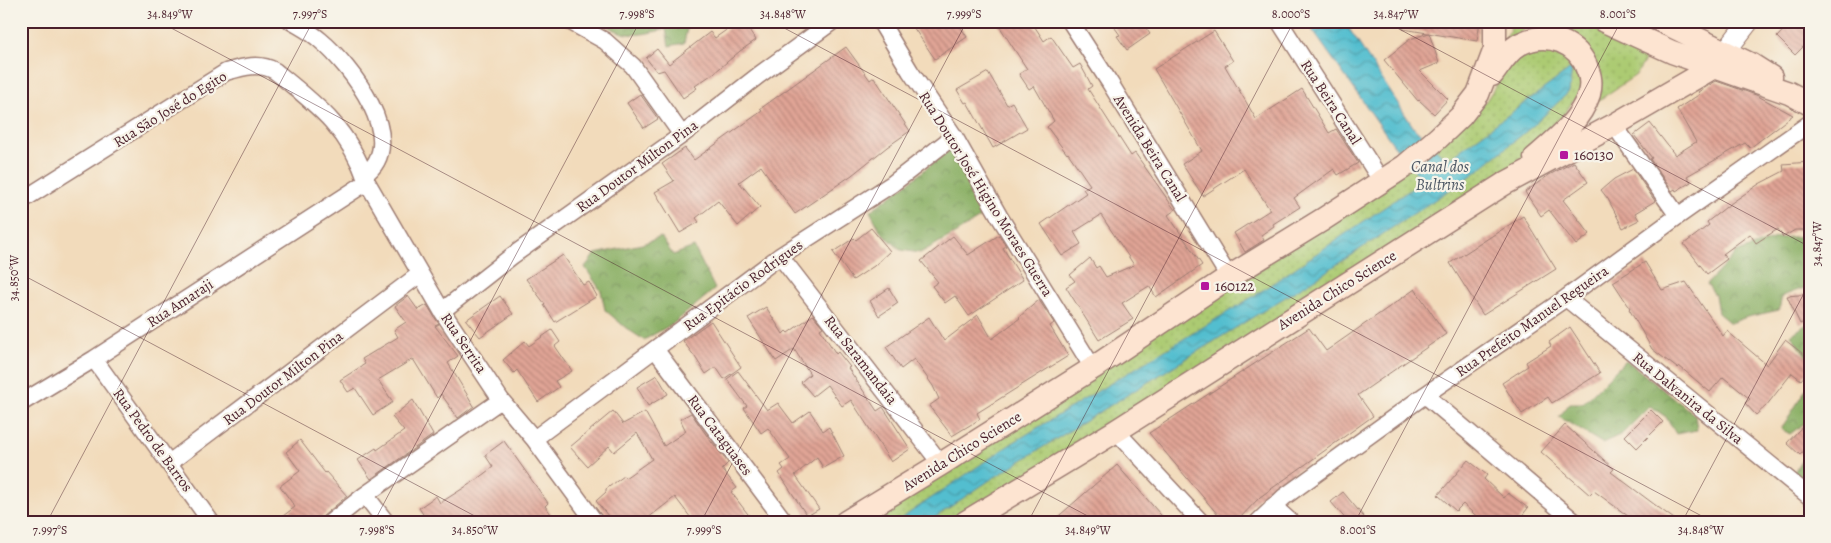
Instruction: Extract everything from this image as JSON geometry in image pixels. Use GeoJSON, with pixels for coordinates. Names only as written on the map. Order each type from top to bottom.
{"type":"FeatureCollection","features":[{"type":"Feature","properties":{"kind":"main road","name":"Avenida Chico Science"},"geometry":{"type":"LineString","coordinates":[[846,522],[1093,368],[1229,276],[1405,166],[1461,116],[1478,94],[1495,49],[1495,21]]}},
{"type":"Feature","properties":{"kind":"main road"},"geometry":{"type":"LineString","coordinates":[[1495,49],[1508,21]]}},
{"type":"Feature","properties":{"kind":"main road"},"geometry":{"type":"LineString","coordinates":[[1604,21],[1639,38],[1720,59]]}},
{"type":"Feature","properties":{"kind":"main road"},"geometry":{"type":"LineString","coordinates":[[1661,21],[1720,59],[1810,104]]}},
{"type":"Feature","properties":{"kind":"main road"},"geometry":{"type":"LineString","coordinates":[[1478,94],[1510,51],[1522,43],[1545,38],[1565,42],[1581,55],[1590,75],[1590,92],[1586,103],[1568,127],[1504,184]]}},
{"type":"Feature","properties":{"kind":"main road","name":"Avenida Chico Science"},"geometry":{"type":"LineString","coordinates":[[966,522],[1116,431],[1504,184],[1614,125],[1720,59]]}},
{"type":"Feature","properties":{"kind":"street"},"geometry":{"type":"LineString","coordinates":[[291,21],[319,38],[328,47],[367,98],[381,130],[382,144],[380,157],[366,178]]}},
{"type":"Feature","properties":{"kind":"street"},"geometry":{"type":"LineString","coordinates":[[569,21],[605,40],[633,66],[682,135]]}},
{"type":"Feature","properties":{"kind":"street","name":"Rua Doutor Milton Pina"},"geometry":{"type":"LineString","coordinates":[[442,311],[512,256],[682,135],[833,21]]}},
{"type":"Feature","properties":{"kind":"street","name":"Rua Doutor José Higino Moraes Guerra"},"geometry":{"type":"LineString","coordinates":[[880,21],[910,71],[954,136],[999,216],[1093,368]]}},
{"type":"Feature","properties":{"kind":"street","name":"Avenida Beira Canal"},"geometry":{"type":"LineString","coordinates":[[1070,21],[1229,276]]}},
{"type":"Feature","properties":{"kind":"street","name":"Rua Beira Canal"},"geometry":{"type":"LineString","coordinates":[[1279,21],[1382,182]]}},
{"type":"Feature","properties":{"kind":"street"},"geometry":{"type":"LineString","coordinates":[[1720,59],[1749,21]]}},
{"type":"Feature","properties":{"kind":"street","name":"Rua São José do Egito"},"geometry":{"type":"LineString","coordinates":[[21,201],[226,72],[251,66],[267,67],[275,71],[321,108],[344,135],[357,157],[366,178]]}},
{"type":"Feature","properties":{"kind":"street","name":"Rua Prefeito Manuel Regueira"},"geometry":{"type":"LineString","coordinates":[[1258,522],[1273,506],[1425,395],[1566,298],[1810,123]]}},
{"type":"Feature","properties":{"kind":"street"},"geometry":{"type":"LineString","coordinates":[[1614,125],[1678,216]]}},
{"type":"Feature","properties":{"kind":"street","name":"Rua Epitácio Rodrigues"},"geometry":{"type":"LineString","coordinates":[[534,438],[780,256],[892,184],[954,136]]}},
{"type":"Feature","properties":{"kind":"street","name":"Rua Amaraji"},"geometry":{"type":"LineString","coordinates":[[21,403],[94,359],[338,200],[366,178]]}},
{"type":"Feature","properties":{"kind":"street","name":"Rua Serrita"},"geometry":{"type":"LineString","coordinates":[[366,178],[442,311],[501,400],[534,438],[595,522]]}},
{"type":"Feature","properties":{"kind":"street","name":"Rua Saramandaia"},"geometry":{"type":"LineString","coordinates":[[780,256],[941,464]]}},
{"type":"Feature","properties":{"kind":"street","name":"Rua Doutor Milton Pina"},"geometry":{"type":"LineString","coordinates":[[169,463],[420,274]]}},
{"type":"Feature","properties":{"kind":"street","name":"Rua Dalvanira da Silva"},"geometry":{"type":"LineString","coordinates":[[1566,298],[1810,497]]}},
{"type":"Feature","properties":{"kind":"street","name":"Rua Cataguases"},"geometry":{"type":"LineString","coordinates":[[655,349],[784,522]]}},
{"type":"Feature","properties":{"kind":"street","name":"Rua Pedro de Barros"},"geometry":{"type":"LineString","coordinates":[[94,359],[212,522]]}},
{"type":"Feature","properties":{"kind":"street"},"geometry":{"type":"LineString","coordinates":[[1425,395],[1575,522]]}},
{"type":"Feature","properties":{"kind":"street"},"geometry":{"type":"LineString","coordinates":[[331,522],[365,495],[501,400]]}},
{"type":"Feature","properties":{"kind":"street"},"geometry":{"type":"LineString","coordinates":[[1116,431],[1201,522]]}},
{"type":"Feature","properties":{"kind":"street"},"geometry":{"type":"LineString","coordinates":[[365,495],[386,522]]}},
{"type":"Feature","properties":{"kind":"street"},"geometry":{"type":"LineString","coordinates":[[1273,506],[1291,522]]}},
{"type":"Feature","properties":{"kind":"green space"},"geometry":{"type":"Polygon","coordinates":[[[602,21],[696,21],[687,29],[684,43],[669,46],[666,29],[632,34],[618,31],[602,21]]]}},
{"type":"Feature","properties":{"kind":"green space"},"geometry":{"type":"Polygon","coordinates":[[[1513,21],[1587,21],[1649,54],[1636,75],[1596,102],[1580,39],[1558,26],[1530,24],[1503,47],[1513,21]]]}},
{"type":"Feature","properties":{"kind":"green space"},"geometry":{"type":"Polygon","coordinates":[[[1535,45],[1572,55],[1583,86],[1556,127],[1534,150],[1497,183],[955,522],[863,522],[1486,101],[1516,54],[1535,45]]]}},
{"type":"Feature","properties":{"kind":"green space"},"geometry":{"type":"Polygon","coordinates":[[[949,149],[986,214],[920,253],[901,250],[881,232],[870,211],[916,177],[949,149]]]}},
{"type":"Feature","properties":{"kind":"green space"},"geometry":{"type":"Polygon","coordinates":[[[1810,236],[1810,291],[1804,288],[1782,296],[1779,310],[1730,323],[1718,313],[1715,295],[1707,284],[1736,253],[1775,238],[1810,236]]]}},
{"type":"Feature","properties":{"kind":"green space"},"geometry":{"type":"Polygon","coordinates":[[[661,237],[673,255],[694,247],[715,289],[674,323],[644,340],[605,310],[601,291],[585,267],[595,254],[642,244],[661,237]]]}},
{"type":"Feature","properties":{"kind":"green space"},"geometry":{"type":"Polygon","coordinates":[[[1810,322],[1810,361],[1791,335],[1810,322]]]}},
{"type":"Feature","properties":{"kind":"green space"},"geometry":{"type":"Polygon","coordinates":[[[1626,360],[1695,415],[1697,430],[1676,434],[1666,417],[1650,406],[1622,434],[1602,443],[1559,417],[1570,403],[1583,403],[1626,360]]]}},
{"type":"Feature","properties":{"kind":"green space"},"geometry":{"type":"Polygon","coordinates":[[[1810,383],[1810,419],[1790,434],[1781,429],[1810,383]]]}},
{"type":"Feature","properties":{"kind":"green space"},"geometry":{"type":"Polygon","coordinates":[[[1810,448],[1810,490],[1792,475],[1810,448]]]}},
{"type":"Feature","properties":{"kind":"water","name":"Canal dos Bultrins"},"geometry":{"type":"Polygon","coordinates":[[[1306,21],[1344,21],[1414,128],[1447,160],[1572,68],[1569,92],[1534,125],[1475,173],[1321,275],[990,480],[928,522],[896,522],[1011,444],[1254,296],[1423,181],[1393,144],[1306,21]]]}},
{"type":"Feature","properties":{"kind":"building"},"geometry":{"type":"Polygon","coordinates":[[[739,21],[743,21],[756,40],[695,86],[697,88],[683,98],[664,70],[657,72],[646,58],[657,49],[669,64],[710,32],[715,38],[739,21]]]}},
{"type":"Feature","properties":{"kind":"building"},"geometry":{"type":"Polygon","coordinates":[[[909,21],[957,21],[967,37],[935,59],[909,21]]]}},
{"type":"Feature","properties":{"kind":"building"},"geometry":{"type":"Polygon","coordinates":[[[996,21],[1031,21],[1044,41],[1051,36],[1073,68],[1080,64],[1092,86],[1088,89],[1131,156],[1135,153],[1175,210],[1168,215],[1202,265],[1156,297],[1149,286],[1122,303],[1133,319],[1099,340],[1066,287],[1075,281],[1070,275],[1090,258],[1096,268],[1099,266],[1106,277],[1134,265],[1101,215],[1074,232],[1081,244],[1062,256],[1041,224],[1086,193],[1083,189],[1090,185],[1047,127],[1054,121],[1034,86],[1029,89],[1019,74],[1027,69],[996,21]]]}},
{"type":"Feature","properties":{"kind":"building"},"geometry":{"type":"Polygon","coordinates":[[[1110,21],[1141,21],[1150,34],[1127,50],[1117,36],[1120,35],[1110,21]]]}},
{"type":"Feature","properties":{"kind":"building"},"geometry":{"type":"Polygon","coordinates":[[[1404,21],[1480,21],[1477,41],[1403,29],[1404,21]]]}},
{"type":"Feature","properties":{"kind":"building"},"geometry":{"type":"Polygon","coordinates":[[[1792,21],[1810,21],[1810,40],[1795,55],[1777,37],[1792,21]]]}},
{"type":"Feature","properties":{"kind":"building"},"geometry":{"type":"Polygon","coordinates":[[[1214,31],[1233,61],[1225,66],[1256,119],[1302,89],[1329,133],[1336,129],[1358,163],[1338,175],[1334,169],[1294,198],[1300,207],[1273,224],[1274,226],[1261,235],[1264,240],[1245,252],[1234,233],[1270,210],[1244,169],[1203,196],[1182,164],[1202,151],[1154,69],[1214,31]]]}},
{"type":"Feature","properties":{"kind":"building"},"geometry":{"type":"Polygon","coordinates":[[[1429,33],[1439,63],[1420,71],[1448,99],[1434,114],[1418,101],[1384,60],[1410,39],[1429,33]]]}},
{"type":"Feature","properties":{"kind":"building"},"geometry":{"type":"Polygon","coordinates":[[[846,47],[870,80],[874,77],[910,131],[852,175],[795,214],[761,166],[739,182],[760,207],[738,226],[718,201],[696,218],[699,222],[680,233],[655,192],[674,181],[662,164],[685,148],[694,160],[762,111],[760,109],[846,47]]]}},
{"type":"Feature","properties":{"kind":"building"},"geometry":{"type":"Polygon","coordinates":[[[988,72],[1007,105],[1012,102],[1027,128],[993,148],[967,102],[965,103],[957,90],[988,72]]]}},
{"type":"Feature","properties":{"kind":"building"},"geometry":{"type":"Polygon","coordinates":[[[1716,81],[1756,95],[1793,115],[1750,148],[1745,143],[1687,176],[1691,182],[1676,191],[1675,189],[1672,191],[1650,159],[1652,158],[1634,135],[1650,123],[1675,155],[1696,142],[1677,109],[1700,94],[1698,92],[1716,81]]]}},
{"type":"Feature","properties":{"kind":"building"},"geometry":{"type":"Polygon","coordinates":[[[640,94],[658,119],[644,128],[627,103],[640,94]]]}},
{"type":"Feature","properties":{"kind":"building"},"geometry":{"type":"Polygon","coordinates":[[[1574,162],[1588,182],[1563,200],[1590,234],[1576,245],[1549,210],[1541,216],[1525,192],[1549,175],[1574,162]]]}},
{"type":"Feature","properties":{"kind":"building"},"geometry":{"type":"Polygon","coordinates":[[[1810,162],[1810,230],[1795,230],[1783,237],[1778,229],[1756,243],[1750,234],[1723,254],[1727,259],[1707,274],[1684,244],[1709,225],[1707,222],[1730,204],[1759,184],[1784,171],[1783,164],[1810,162]]]}},
{"type":"Feature","properties":{"kind":"building"},"geometry":{"type":"Polygon","coordinates":[[[1633,169],[1655,201],[1635,213],[1639,220],[1623,228],[1608,199],[1601,190],[1614,179],[1633,169]]]}},
{"type":"Feature","properties":{"kind":"building"},"geometry":{"type":"Polygon","coordinates":[[[1523,216],[1556,269],[1483,315],[1450,263],[1523,216]]]}},
{"type":"Feature","properties":{"kind":"building"},"geometry":{"type":"Polygon","coordinates":[[[871,228],[890,251],[874,266],[853,280],[833,252],[854,238],[856,240],[871,228]]]}},
{"type":"Feature","properties":{"kind":"building"},"geometry":{"type":"Polygon","coordinates":[[[999,235],[1006,246],[1003,248],[1023,280],[969,316],[955,296],[945,303],[932,286],[938,282],[921,261],[953,236],[968,255],[999,235]]]}},
{"type":"Feature","properties":{"kind":"building"},"geometry":{"type":"Polygon","coordinates":[[[563,255],[583,285],[589,282],[597,296],[555,322],[545,304],[526,279],[563,255]]]}},
{"type":"Feature","properties":{"kind":"building"},"geometry":{"type":"Polygon","coordinates":[[[1645,262],[1662,290],[1686,282],[1723,336],[1727,331],[1767,365],[1785,340],[1810,359],[1810,369],[1801,380],[1792,373],[1766,406],[1756,415],[1745,403],[1750,399],[1723,377],[1710,392],[1679,366],[1677,368],[1652,349],[1630,308],[1613,282],[1645,262]]]}},
{"type":"Feature","properties":{"kind":"building"},"geometry":{"type":"Polygon","coordinates":[[[889,288],[898,303],[879,316],[870,301],[889,288]]]}},
{"type":"Feature","properties":{"kind":"building"},"geometry":{"type":"Polygon","coordinates":[[[1415,289],[1446,334],[1358,395],[1373,416],[1260,497],[1236,522],[1224,522],[1149,433],[1309,328],[1326,351],[1415,289]]]}},
{"type":"Feature","properties":{"kind":"building"},"geometry":{"type":"Polygon","coordinates":[[[1810,294],[1810,319],[1800,324],[1787,296],[1810,294]]]}},
{"type":"Feature","properties":{"kind":"building"},"geometry":{"type":"Polygon","coordinates":[[[408,296],[418,310],[427,305],[439,324],[435,326],[458,356],[448,363],[474,406],[458,418],[441,394],[437,398],[413,359],[378,380],[393,402],[373,415],[355,388],[348,392],[340,380],[365,364],[362,359],[398,337],[394,330],[406,322],[395,306],[408,296]]]}},
{"type":"Feature","properties":{"kind":"building"},"geometry":{"type":"Polygon","coordinates":[[[500,296],[513,314],[480,337],[466,320],[500,296]]]}},
{"type":"Feature","properties":{"kind":"building"},"geometry":{"type":"Polygon","coordinates":[[[1039,300],[1054,323],[1050,326],[1068,356],[977,413],[980,419],[952,436],[929,406],[939,399],[933,386],[914,359],[901,369],[886,347],[929,317],[944,341],[978,315],[992,339],[1020,318],[1039,300]]]}},
{"type":"Feature","properties":{"kind":"building"},"geometry":{"type":"Polygon","coordinates":[[[766,307],[783,334],[786,331],[788,333],[813,315],[823,327],[820,329],[836,354],[838,352],[850,367],[848,368],[877,411],[883,407],[910,449],[891,462],[851,400],[842,406],[827,385],[813,396],[801,382],[810,374],[794,349],[776,361],[748,318],[766,307]]]}},
{"type":"Feature","properties":{"kind":"building"},"geometry":{"type":"Polygon","coordinates":[[[711,321],[741,367],[724,379],[716,367],[706,374],[683,341],[711,321]]]}},
{"type":"Feature","properties":{"kind":"building"},"geometry":{"type":"Polygon","coordinates":[[[1570,327],[1600,373],[1552,403],[1548,397],[1522,414],[1502,383],[1528,366],[1526,362],[1551,346],[1549,342],[1570,327]]]}},
{"type":"Feature","properties":{"kind":"building"},"geometry":{"type":"Polygon","coordinates":[[[552,330],[560,342],[555,346],[572,371],[555,381],[559,387],[538,402],[517,370],[514,373],[503,360],[525,341],[529,346],[552,330]]]}},
{"type":"Feature","properties":{"kind":"building"},"geometry":{"type":"Polygon","coordinates":[[[738,371],[767,410],[778,403],[793,423],[810,411],[823,431],[829,427],[844,456],[823,468],[817,457],[795,475],[819,509],[807,516],[779,473],[784,469],[781,465],[790,459],[768,428],[761,433],[744,408],[747,406],[727,379],[738,371]]]}},
{"type":"Feature","properties":{"kind":"building"},"geometry":{"type":"Polygon","coordinates":[[[657,375],[668,394],[648,406],[637,387],[657,375]]]}},
{"type":"Feature","properties":{"kind":"building"},"geometry":{"type":"Polygon","coordinates":[[[413,400],[433,435],[371,479],[358,460],[376,448],[377,450],[404,431],[392,417],[413,400]]]}},
{"type":"Feature","properties":{"kind":"building"},"geometry":{"type":"Polygon","coordinates":[[[1651,410],[1663,422],[1637,448],[1625,436],[1651,410]]]}},
{"type":"Feature","properties":{"kind":"building"},"geometry":{"type":"Polygon","coordinates":[[[613,411],[623,424],[645,412],[664,446],[686,431],[680,419],[691,413],[728,463],[722,469],[737,488],[731,492],[754,522],[694,522],[675,497],[643,522],[613,522],[596,501],[606,492],[606,489],[652,459],[637,433],[614,452],[609,446],[587,466],[570,447],[613,411]]]}},
{"type":"Feature","properties":{"kind":"building"},"geometry":{"type":"Polygon","coordinates":[[[1810,418],[1810,444],[1800,455],[1787,443],[1810,418]]]}},
{"type":"Feature","properties":{"kind":"building"},"geometry":{"type":"Polygon","coordinates":[[[1565,425],[1614,469],[1611,472],[1678,522],[1636,522],[1594,491],[1590,495],[1541,452],[1565,425]]]}},
{"type":"Feature","properties":{"kind":"building"},"geometry":{"type":"Polygon","coordinates":[[[300,440],[325,473],[347,496],[316,522],[275,522],[295,507],[280,486],[300,471],[286,452],[300,440]]]}},
{"type":"Feature","properties":{"kind":"building"},"geometry":{"type":"Polygon","coordinates":[[[504,441],[548,503],[545,506],[557,522],[428,522],[419,508],[436,496],[440,503],[493,467],[485,455],[504,441]]]}},
{"type":"Feature","properties":{"kind":"building"},"geometry":{"type":"Polygon","coordinates":[[[1468,460],[1487,475],[1484,479],[1504,498],[1508,493],[1528,508],[1517,522],[1483,522],[1463,504],[1456,511],[1438,495],[1468,460]]]}},
{"type":"Feature","properties":{"kind":"building"},"geometry":{"type":"Polygon","coordinates":[[[1117,465],[1167,522],[1052,522],[1117,465]]]}},
{"type":"Feature","properties":{"kind":"building"},"geometry":{"type":"Polygon","coordinates":[[[1343,492],[1368,522],[1348,522],[1331,502],[1343,492]]]}},
{"type":"Feature","properties":{"kind":"place","name":"160130"},"geometry":{"type":"Point","coordinates":[1564,155]}},
{"type":"Feature","properties":{"kind":"place","name":"160122"},"geometry":{"type":"Point","coordinates":[1205,286]}}]}
